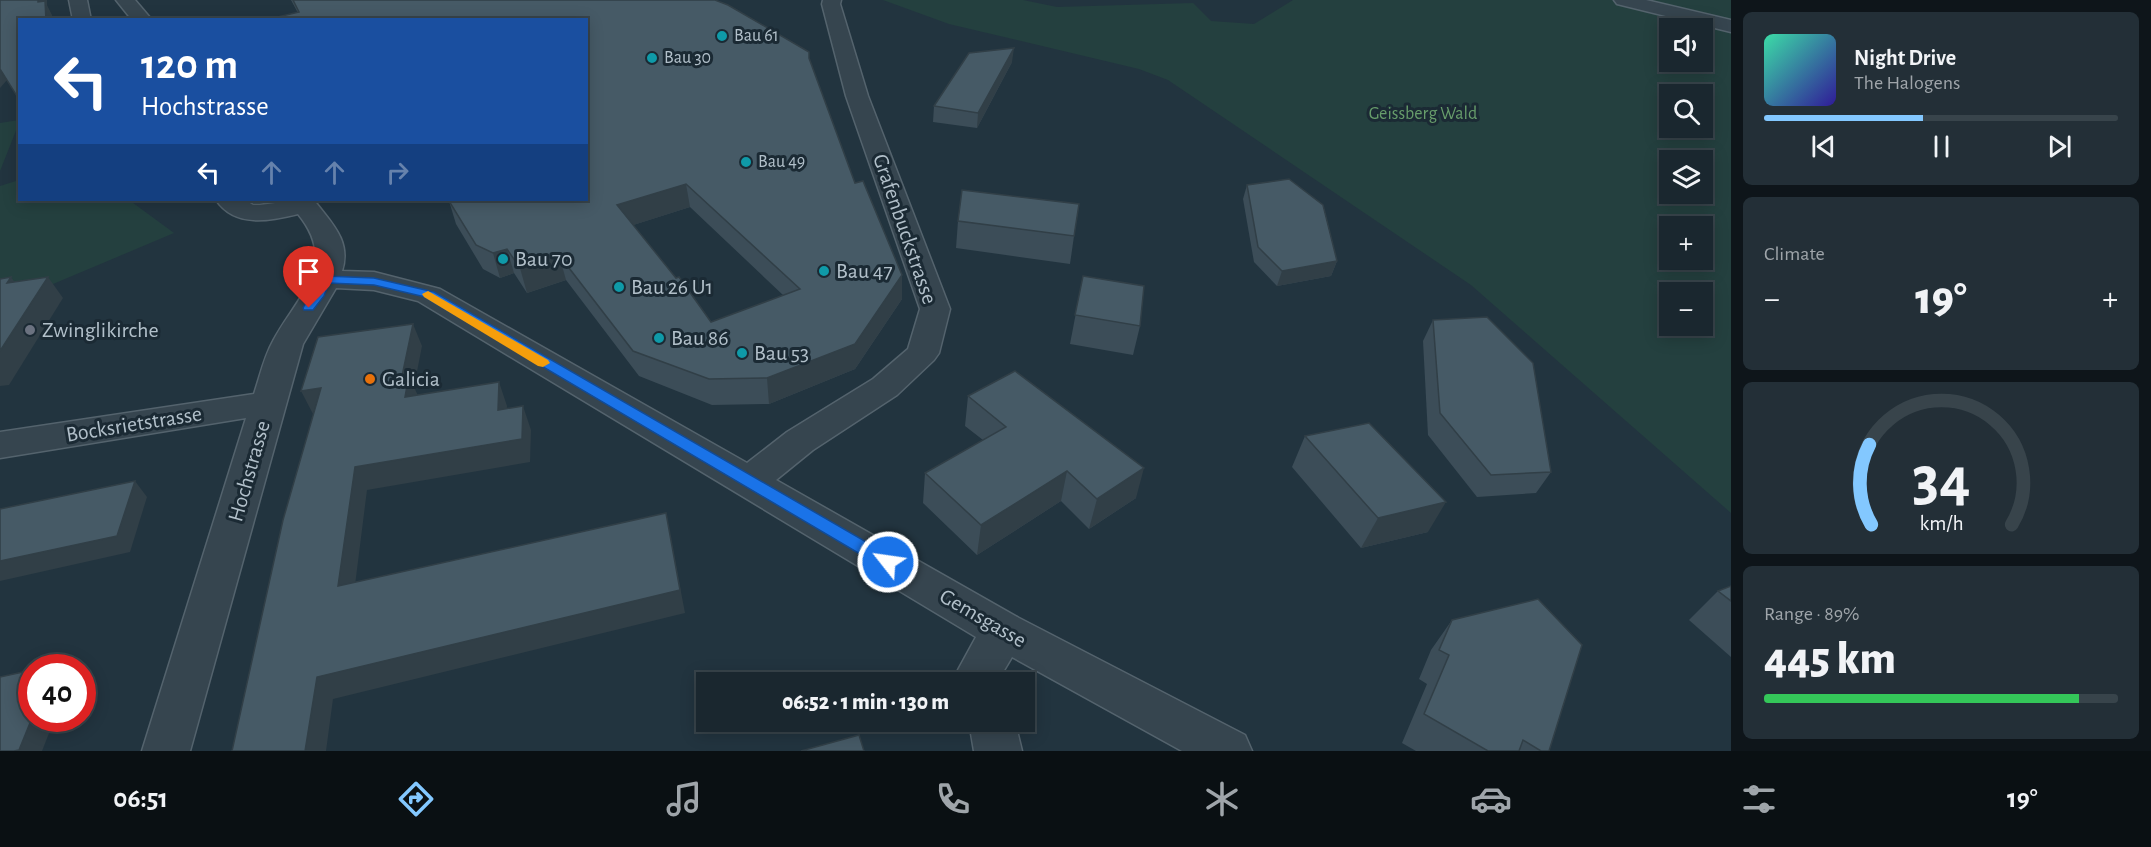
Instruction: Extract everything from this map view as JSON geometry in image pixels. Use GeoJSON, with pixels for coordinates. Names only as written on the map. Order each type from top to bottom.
{"type":"FeatureCollection","features":[{"type":"Feature","properties":{"kind":"street"},"geometry":{"type":"LineString","coordinates":[[78,0],[82,18]]}},
{"type":"Feature","properties":{"kind":"street"},"geometry":{"type":"LineString","coordinates":[[125,0],[141,18]]}},
{"type":"Feature","properties":{"kind":"street","name":"Grafenbuckstrasse"},"geometry":{"type":"LineString","coordinates":[[748,482],[800,441],[885,387],[923,353],[935,309],[857,96],[831,4],[832,0]]}},
{"type":"Feature","properties":{"kind":"street"},"geometry":{"type":"LineString","coordinates":[[1623,0],[1731,26]]}},
{"type":"Feature","properties":{"kind":"street","name":"Hochstrasse"},"geometry":{"type":"LineString","coordinates":[[166,751],[287,344],[318,296],[329,266],[329,241],[324,228],[303,202],[288,209],[256,212],[244,211],[230,201]]}},
{"type":"Feature","properties":{"kind":"street","name":"Gemsgasse"},"geometry":{"type":"LineString","coordinates":[[325,279],[374,281],[429,295],[1004,631],[1228,751]]}},
{"type":"Feature","properties":{"kind":"street","name":"Bocksrietstrasse"},"geometry":{"type":"LineString","coordinates":[[3,449],[268,403]]}},
{"type":"Feature","properties":{"kind":"street"},"geometry":{"type":"LineString","coordinates":[[980,672],[1004,631]]}},
{"type":"Feature","properties":{"kind":"street"},"geometry":{"type":"LineString","coordinates":[[994,732],[998,751]]}},
{"type":"Feature","properties":{"kind":"green space","name":"Geissberg Wald"},"geometry":{"type":"Polygon","coordinates":[[[883,0],[1023,0],[1057,7],[1193,3],[1211,21],[1254,24],[1293,0],[1731,0],[1731,513],[1471,285],[1168,80],[1139,69],[949,24],[883,0]]]}},
{"type":"Feature","properties":{"kind":"green space"},"geometry":{"type":"Polygon","coordinates":[[[18,120],[0,171],[0,123],[18,120]]]}},
{"type":"Feature","properties":{"kind":"green space"},"geometry":{"type":"Polygon","coordinates":[[[18,180],[18,201],[130,201],[174,233],[27,295],[0,299],[0,186],[18,180]]]}},
{"type":"Feature","properties":{"kind":"building"},"geometry":{"type":"Polygon","coordinates":[[[0,0],[45,1],[46,18],[18,18],[18,98],[0,69],[0,0]]]}},
{"type":"Feature","properties":{"kind":"building"},"geometry":{"type":"Polygon","coordinates":[[[293,0],[715,0],[728,5],[809,52],[809,58],[855,183],[863,181],[902,275],[855,344],[767,378],[709,379],[633,351],[559,255],[520,268],[507,249],[493,253],[476,245],[449,201],[588,201],[588,18],[274,18],[299,12],[293,0]],[[686,184],[617,205],[676,278],[679,277],[711,322],[800,289],[686,184]]]}},
{"type":"Feature","properties":{"kind":"building"},"geometry":{"type":"Polygon","coordinates":[[[1014,48],[978,113],[934,106],[969,53],[1014,48]]]}},
{"type":"Feature","properties":{"kind":"building"},"geometry":{"type":"Polygon","coordinates":[[[1289,179],[1323,205],[1337,261],[1282,271],[1258,247],[1247,185],[1289,179]]]}},
{"type":"Feature","properties":{"kind":"building"},"geometry":{"type":"Polygon","coordinates":[[[962,190],[1079,204],[1074,236],[958,221],[962,190]]]}},
{"type":"Feature","properties":{"kind":"building"},"geometry":{"type":"Polygon","coordinates":[[[1083,276],[1144,286],[1140,326],[1075,315],[1083,276]]]}},
{"type":"Feature","properties":{"kind":"building"},"geometry":{"type":"Polygon","coordinates":[[[11,277],[7,283],[48,277],[0,351],[0,279],[11,277]]]}},
{"type":"Feature","properties":{"kind":"building"},"geometry":{"type":"Polygon","coordinates":[[[1487,317],[1533,363],[1551,472],[1491,475],[1440,413],[1433,320],[1487,317]]]}},
{"type":"Feature","properties":{"kind":"building"},"geometry":{"type":"Polygon","coordinates":[[[413,324],[402,376],[409,375],[405,397],[499,382],[498,410],[523,406],[522,439],[355,467],[338,586],[666,513],[680,590],[317,677],[305,751],[232,751],[283,520],[321,388],[301,391],[318,337],[413,324]]]}},
{"type":"Feature","properties":{"kind":"building"},"geometry":{"type":"Polygon","coordinates":[[[1015,371],[1144,468],[1097,499],[1067,471],[981,525],[925,473],[1006,427],[968,396],[1015,371]]]}},
{"type":"Feature","properties":{"kind":"building"},"geometry":{"type":"Polygon","coordinates":[[[1369,423],[1446,502],[1378,518],[1305,436],[1369,423]]]}},
{"type":"Feature","properties":{"kind":"building"},"geometry":{"type":"Polygon","coordinates":[[[135,481],[117,536],[0,561],[0,509],[135,481]]]}},
{"type":"Feature","properties":{"kind":"building"},"geometry":{"type":"Polygon","coordinates":[[[1731,586],[1731,601],[1718,591],[1731,586]]]}},
{"type":"Feature","properties":{"kind":"building"},"geometry":{"type":"Polygon","coordinates":[[[1538,599],[1582,645],[1549,751],[1541,751],[1523,740],[1519,751],[1488,751],[1424,714],[1449,655],[1439,650],[1452,620],[1538,599]]]}},
{"type":"Feature","properties":{"kind":"building"},"geometry":{"type":"Polygon","coordinates":[[[18,673],[18,732],[26,732],[19,750],[0,751],[0,677],[18,673]]]}},
{"type":"Feature","properties":{"kind":"building"},"geometry":{"type":"Polygon","coordinates":[[[859,735],[864,751],[801,751],[859,735]]]}},
{"type":"Feature","properties":{"kind":"slow traffic"},"geometry":{"type":"LineString","coordinates":[[428,294],[543,363]]}},
{"type":"Feature","properties":{"kind":"place","name":"Bau 61"},"geometry":{"type":"Point","coordinates":[722,36]}},
{"type":"Feature","properties":{"kind":"place","name":"Bau 30"},"geometry":{"type":"Point","coordinates":[652,58]}},
{"type":"Feature","properties":{"kind":"place","name":"Bau 49"},"geometry":{"type":"Point","coordinates":[746,162]}},
{"type":"Feature","properties":{"kind":"place","name":"Bau 70"},"geometry":{"type":"Point","coordinates":[503,259]}},
{"type":"Feature","properties":{"kind":"place","name":"Bau 47"},"geometry":{"type":"Point","coordinates":[824,271]}},
{"type":"Feature","properties":{"kind":"place","name":"Bau 26 U1"},"geometry":{"type":"Point","coordinates":[619,287]}},
{"type":"Feature","properties":{"kind":"place","name":"Zwinglikirche"},"geometry":{"type":"Point","coordinates":[30,330]}},
{"type":"Feature","properties":{"kind":"place","name":"Bau 86"},"geometry":{"type":"Point","coordinates":[659,338]}},
{"type":"Feature","properties":{"kind":"place","name":"Bau 53"},"geometry":{"type":"Point","coordinates":[742,353]}},
{"type":"Feature","properties":{"kind":"place","name":"Galicia"},"geometry":{"type":"Point","coordinates":[370,379]}},
{"type":"Feature","properties":{"kind":"route"},"geometry":{"type":"LineString","coordinates":[[309,308],[318,296],[325,279],[374,281],[429,295],[888,562]]}}]}
